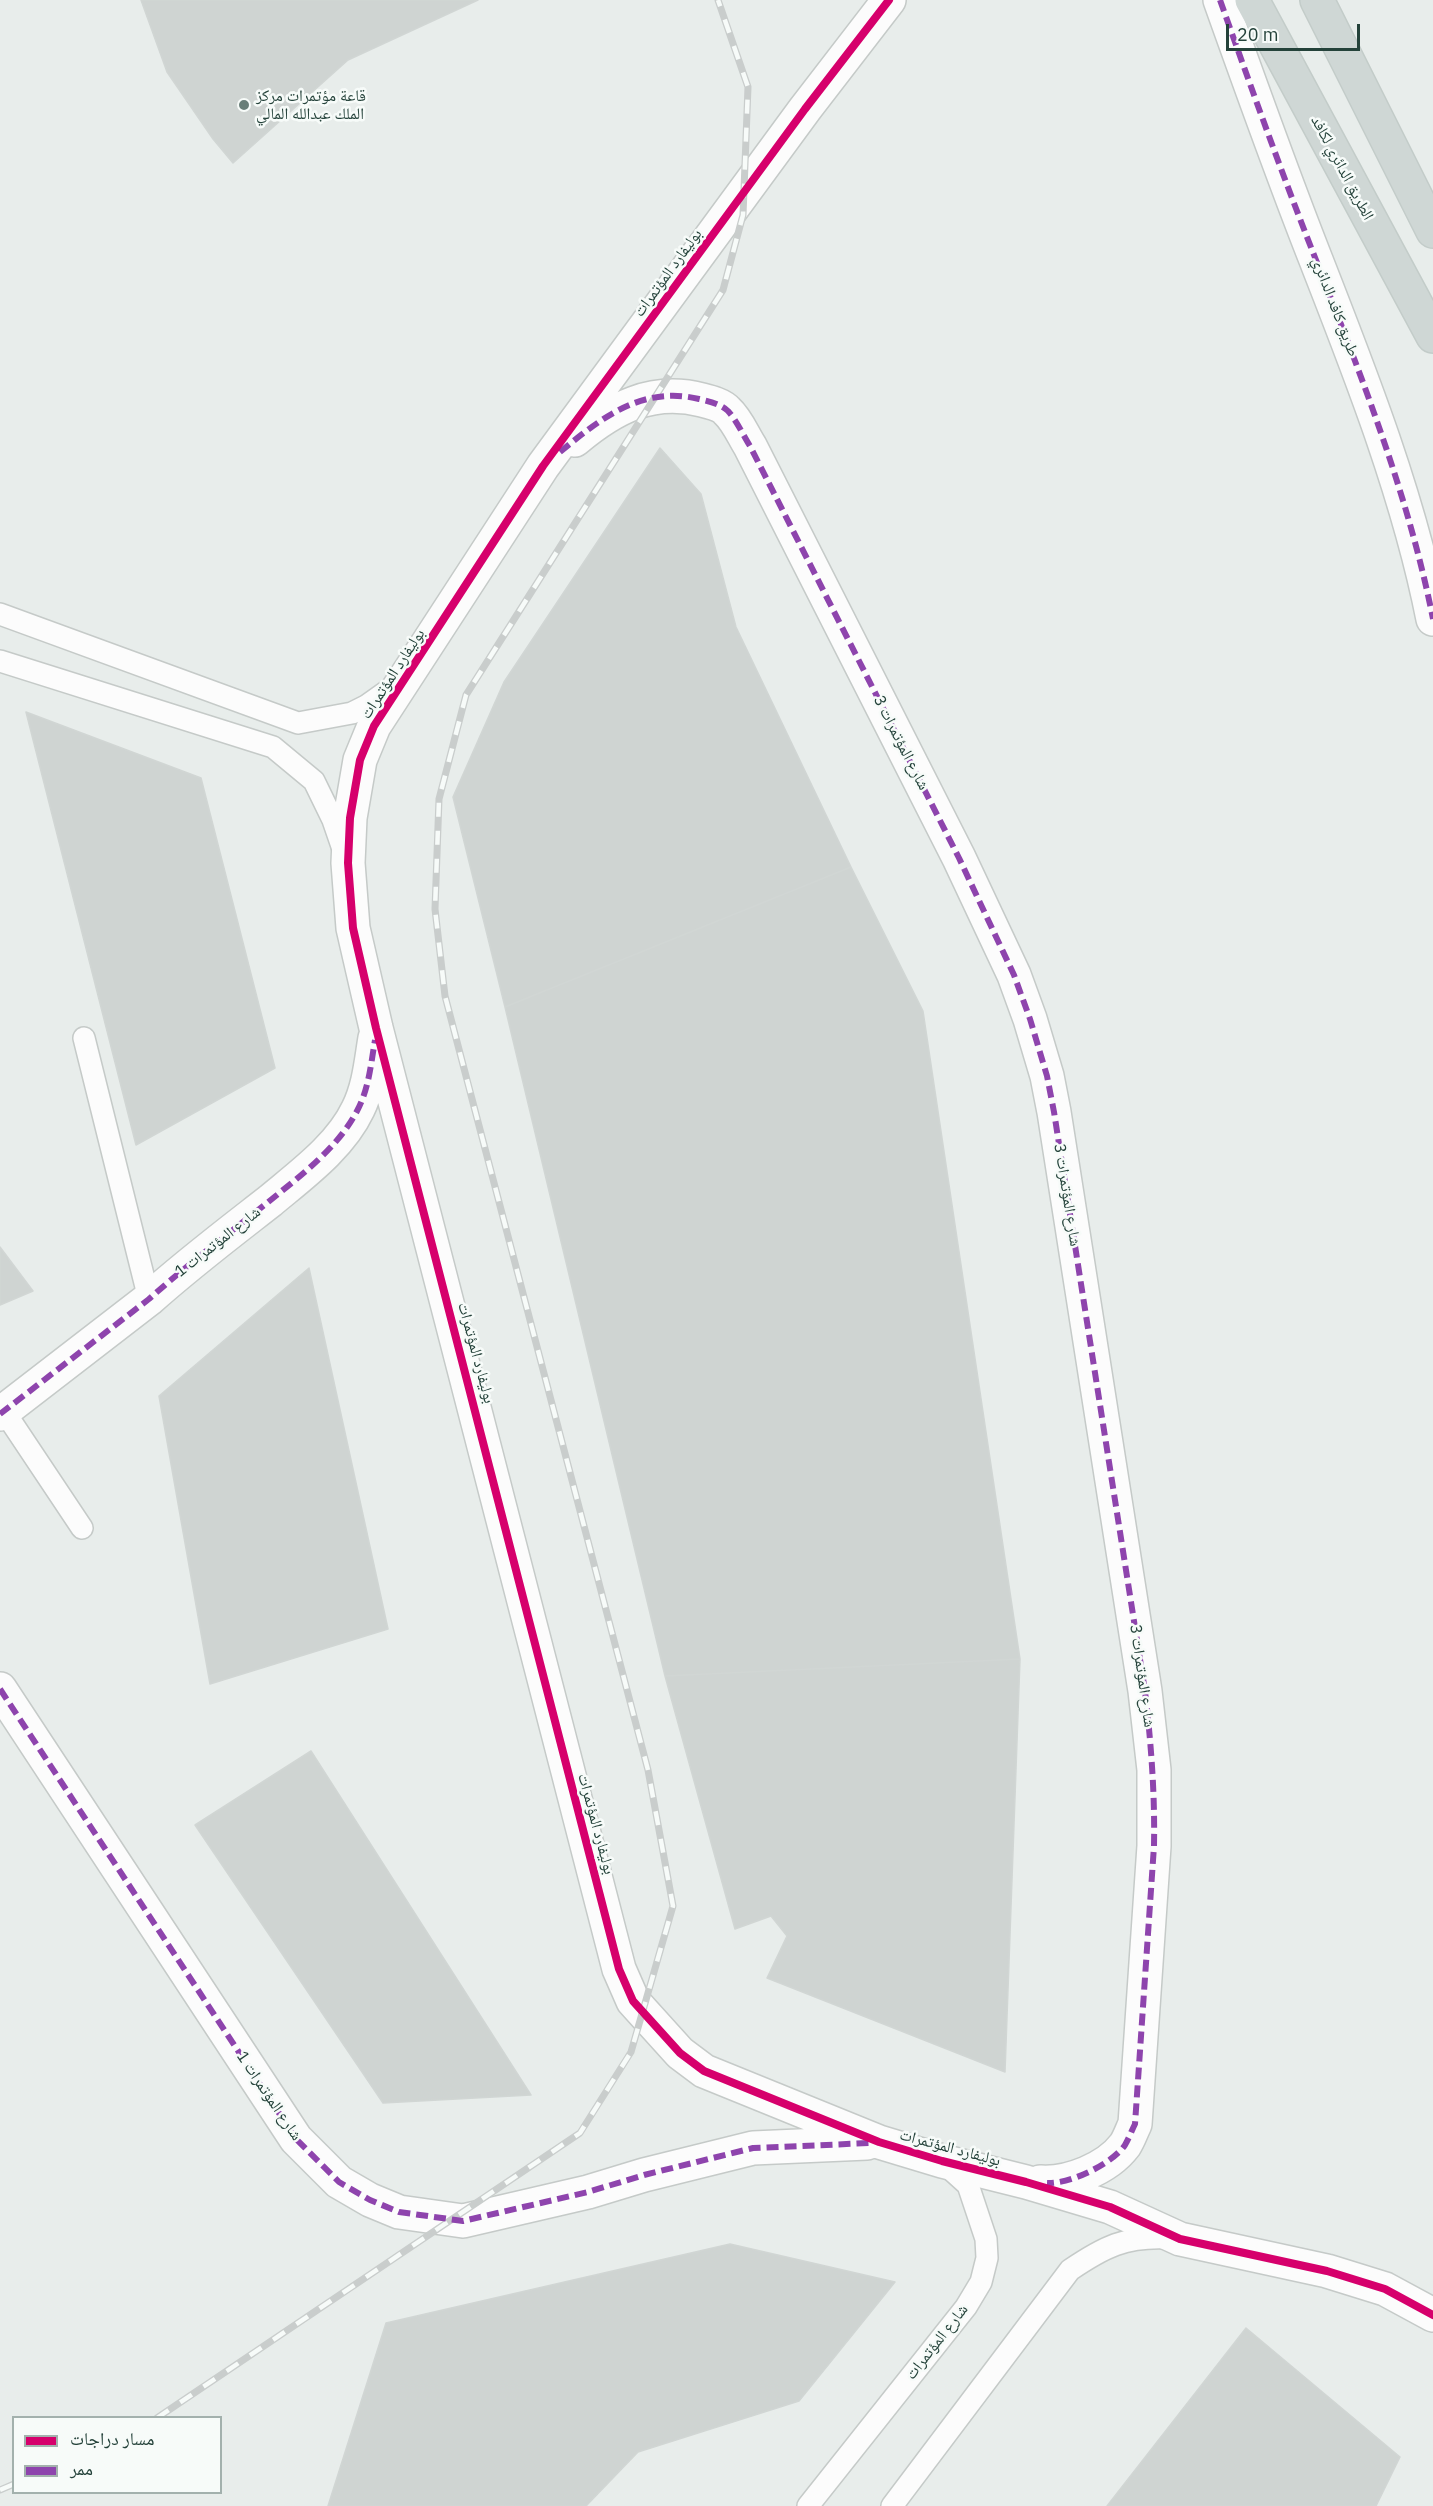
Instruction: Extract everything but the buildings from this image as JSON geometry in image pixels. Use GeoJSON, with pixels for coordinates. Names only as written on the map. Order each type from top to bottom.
{"type":"FeatureCollection","features":[{"type":"Feature","properties":{"kind":"main road","name":"الطريق الدائري لكافد"},"geometry":{"type":"LineString","coordinates":[[1252,0],[1433,336]]}},
{"type":"Feature","properties":{"kind":"main road"},"geometry":{"type":"LineString","coordinates":[[1317,0],[1433,231]]}},
{"type":"Feature","properties":{"kind":"street","name":"بوليفارد المؤتمرات"},"geometry":{"type":"LineString","coordinates":[[889,0],[798,118],[543,466],[374,726],[360,760],[351,818],[348,863],[353,928],[376,1028],[620,1969],[633,2001],[680,2053],[704,2071],[879,2142],[942,2162],[1026,2182],[1110,2207],[1180,2239],[1328,2271],[1385,2289],[1433,2315]]}},
{"type":"Feature","properties":{"kind":"street","name":"طريق كافد الدائري"},"geometry":{"type":"LineString","coordinates":[[1220,0],[1316,260],[1353,351],[1412,535],[1433,619]]}},
{"type":"Feature","properties":{"kind":"street","name":"شارع المؤتمرات 3"},"geometry":{"type":"LineString","coordinates":[[543,466],[598,421],[620,408],[657,396],[681,394],[709,401],[727,410],[750,446],[959,858],[1014,975],[1044,1065],[1069,1202],[1145,1691],[1154,1770],[1154,1846],[1136,2124],[1125,2145],[1108,2161],[1085,2173],[1056,2183],[1026,2182]]}},
{"type":"Feature","properties":{"kind":"street","name":"شارع المؤتمرات 1"},"geometry":{"type":"LineString","coordinates":[[2,1413],[149,1299],[300,1176],[343,1133],[358,1110],[368,1079],[376,1028]]}},
{"type":"Feature","properties":{"kind":"street","name":"شارع المؤتمرات 1"},"geometry":{"type":"LineString","coordinates":[[0,1689],[296,2139],[339,2182],[370,2200],[399,2212],[463,2221],[588,2192],[644,2175],[753,2148],[879,2142]]}},
{"type":"Feature","properties":{"kind":"lane"},"geometry":{"type":"LineString","coordinates":[[0,614],[298,723],[359,710],[386,693],[409,673]]}},
{"type":"Feature","properties":{"kind":"lane"},"geometry":{"type":"LineString","coordinates":[[0,662],[273,747],[314,781],[333,820],[348,863]]}},
{"type":"Feature","properties":{"kind":"lane"},"geometry":{"type":"LineString","coordinates":[[84,1038],[149,1299]]}},
{"type":"Feature","properties":{"kind":"lane"},"geometry":{"type":"LineString","coordinates":[[2,1413],[82,1528]]}},
{"type":"Feature","properties":{"kind":"lane","name":"شارع المؤتمرات"},"geometry":{"type":"LineString","coordinates":[[808,2506],[966,2307],[981,2282],[987,2258],[986,2239],[980,2220],[968,2186],[942,2162]]}},
{"type":"Feature","properties":{"kind":"lane"},"geometry":{"type":"LineString","coordinates":[[892,2506],[1070,2271],[1100,2250],[1118,2244],[1148,2237],[1180,2239]]}},
{"type":"Feature","properties":{"kind":"railway"},"geometry":{"type":"LineString","coordinates":[[160,2416],[580,2133],[631,2052],[673,1906],[648,1770],[445,996],[435,909],[439,799],[466,695],[723,290],[743,215],[748,87],[718,0]]}},
{"type":"Feature","properties":{"kind":"railway"},"geometry":{"type":"LineString","coordinates":[[0,2490],[12,2485]]}},
{"type":"Feature","properties":{"kind":"marked path"},"geometry":{"type":"LineString","coordinates":[[1220,0],[1382,437],[1411,528],[1433,619]]}},
{"type":"Feature","properties":{"kind":"marked path"},"geometry":{"type":"LineString","coordinates":[[560,452],[607,417],[641,401],[678,396],[714,403],[728,411],[750,446],[959,858],[1014,975],[1047,1076],[1145,1691],[1152,1768],[1154,1826],[1135,2124],[1125,2145],[1101,2166],[1067,2180],[1047,2183]]}},
{"type":"Feature","properties":{"kind":"marked path"},"geometry":{"type":"LineString","coordinates":[[0,1414],[149,1299],[317,1161],[349,1125],[361,1103],[369,1076],[375,1040]]}},
{"type":"Feature","properties":{"kind":"marked path"},"geometry":{"type":"LineString","coordinates":[[0,1689],[296,2139],[339,2182],[370,2200],[399,2212],[463,2221],[588,2192],[644,2175],[753,2148],[871,2143]]}},
{"type":"Feature","properties":{"kind":"cycle path"},"geometry":{"type":"LineString","coordinates":[[889,0],[805,109],[543,466],[374,726],[360,760],[350,818],[348,863],[353,928],[376,1028],[619,1969],[633,2001],[680,2053],[704,2071],[879,2142],[1110,2207],[1180,2239],[1327,2271],[1385,2289],[1433,2315]]}},
{"type":"Feature","properties":{"kind":"place","name":"قاعة مؤتمرات مركز الملك عبدالله المالي"},"geometry":{"type":"Point","coordinates":[244,105]}}]}
